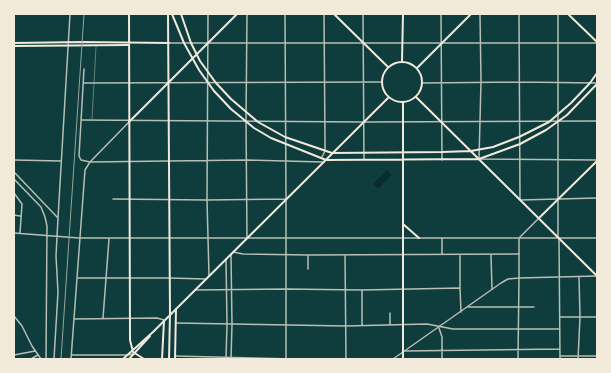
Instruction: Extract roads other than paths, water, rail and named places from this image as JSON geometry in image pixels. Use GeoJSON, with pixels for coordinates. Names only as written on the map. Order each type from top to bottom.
{"type":"FeatureCollection","features":[{"type":"Feature","properties":{"kind":"main road"},"geometry":{"type":"LineString","coordinates":[[129,14],[130,340],[132,351],[144,359]]}},
{"type":"Feature","properties":{"kind":"main road"},"geometry":{"type":"LineString","coordinates":[[168,14],[170,278],[169,359]]}},
{"type":"Feature","properties":{"kind":"main road"},"geometry":{"type":"LineString","coordinates":[[172,14],[192,59],[208,83],[224,102],[246,121],[271,138],[326,160],[479,160],[520,144],[546,130],[576,107],[597,84]]}},
{"type":"Feature","properties":{"kind":"main road"},"geometry":{"type":"LineString","coordinates":[[181,14],[191,43],[197,54],[216,83],[231,99],[258,122],[285,137],[332,153],[364,154],[471,151],[493,147],[519,137],[549,122],[590,82],[597,73]]}},
{"type":"Feature","properties":{"kind":"main road"},"geometry":{"type":"LineString","coordinates":[[129,122],[237,14]]}},
{"type":"Feature","properties":{"kind":"main road"},"geometry":{"type":"LineString","coordinates":[[334,14],[388,67]]}},
{"type":"Feature","properties":{"kind":"main road"},"geometry":{"type":"LineString","coordinates":[[402,14],[402,62]]}},
{"type":"Feature","properties":{"kind":"main road"},"geometry":{"type":"LineString","coordinates":[[417,68],[471,14]]}},
{"type":"Feature","properties":{"kind":"main road"},"geometry":{"type":"LineString","coordinates":[[568,14],[597,42]]}},
{"type":"Feature","properties":{"kind":"main road"},"geometry":{"type":"LineString","coordinates":[[14,45],[69,42],[169,43]]}},
{"type":"Feature","properties":{"kind":"main road"},"geometry":{"type":"LineString","coordinates":[[14,45],[96,45],[130,43]]}},
{"type":"Feature","properties":{"kind":"main road"},"geometry":{"type":"LineString","coordinates":[[397,62],[402,62],[408,62],[417,68],[422,75],[423,83],[422,88],[416,97],[412,100],[398,102],[389,98],[383,88],[382,82],[385,71],[388,67],[397,62]]}},
{"type":"Feature","properties":{"kind":"main road"},"geometry":{"type":"LineString","coordinates":[[416,97],[597,276]]}},
{"type":"Feature","properties":{"kind":"main road"},"geometry":{"type":"LineString","coordinates":[[129,359],[164,320],[389,98]]}},
{"type":"Feature","properties":{"kind":"main road"},"geometry":{"type":"LineString","coordinates":[[403,102],[403,359]]}},
{"type":"Feature","properties":{"kind":"main road"},"geometry":{"type":"LineString","coordinates":[[539,218],[597,160]]}},
{"type":"Feature","properties":{"kind":"main road"},"geometry":{"type":"LineString","coordinates":[[403,224],[419,238]]}},
{"type":"Feature","properties":{"kind":"main road"},"geometry":{"type":"LineString","coordinates":[[175,359],[176,309]]}},
{"type":"Feature","properties":{"kind":"main road"},"geometry":{"type":"LineString","coordinates":[[162,359],[164,320]]}},
{"type":"Feature","properties":{"kind":"main road"},"geometry":{"type":"LineString","coordinates":[[123,359],[153,332]]}},
{"type":"Feature","properties":{"kind":"street"},"geometry":{"type":"LineString","coordinates":[[54,359],[58,292],[56,256],[70,14]]}},
{"type":"Feature","properties":{"kind":"street"},"geometry":{"type":"LineString","coordinates":[[208,14],[207,200],[209,276]]}},
{"type":"Feature","properties":{"kind":"street"},"geometry":{"type":"LineString","coordinates":[[247,14],[247,238]]}},
{"type":"Feature","properties":{"kind":"street"},"geometry":{"type":"LineString","coordinates":[[285,14],[286,359]]}},
{"type":"Feature","properties":{"kind":"street"},"geometry":{"type":"LineString","coordinates":[[322,158],[324,151],[325,122],[324,14]]}},
{"type":"Feature","properties":{"kind":"street"},"geometry":{"type":"LineString","coordinates":[[363,14],[364,160]]}},
{"type":"Feature","properties":{"kind":"street"},"geometry":{"type":"LineString","coordinates":[[441,14],[442,160]]}},
{"type":"Feature","properties":{"kind":"street"},"geometry":{"type":"LineString","coordinates":[[480,14],[481,122],[479,160],[597,160]]}},
{"type":"Feature","properties":{"kind":"street"},"geometry":{"type":"LineString","coordinates":[[519,14],[520,200],[597,198]]}},
{"type":"Feature","properties":{"kind":"street"},"geometry":{"type":"LineString","coordinates":[[558,14],[558,238],[560,358],[597,356]]}},
{"type":"Feature","properties":{"kind":"street"},"geometry":{"type":"LineString","coordinates":[[169,43],[325,44],[363,42],[597,42]]}},
{"type":"Feature","properties":{"kind":"street"},"geometry":{"type":"LineString","coordinates":[[84,69],[79,156],[81,160],[90,162],[169,160],[324,162]]}},
{"type":"Feature","properties":{"kind":"street"},"geometry":{"type":"LineString","coordinates":[[84,83],[382,82]]}},
{"type":"Feature","properties":{"kind":"street"},"geometry":{"type":"LineString","coordinates":[[423,83],[590,82],[597,84]]}},
{"type":"Feature","properties":{"kind":"street"},"geometry":{"type":"LineString","coordinates":[[82,120],[129,122],[597,121]]}},
{"type":"Feature","properties":{"kind":"street"},"geometry":{"type":"LineString","coordinates":[[71,359],[84,173],[90,162],[129,122]]}},
{"type":"Feature","properties":{"kind":"street"},"geometry":{"type":"LineString","coordinates":[[14,160],[61,161]]}},
{"type":"Feature","properties":{"kind":"street"},"geometry":{"type":"LineString","coordinates":[[14,172],[58,218]]}},
{"type":"Feature","properties":{"kind":"street"},"geometry":{"type":"LineString","coordinates":[[14,179],[41,207],[46,217],[48,236],[46,359]]}},
{"type":"Feature","properties":{"kind":"street"},"geometry":{"type":"LineString","coordinates":[[14,194],[18,197],[22,204],[20,233]]}},
{"type":"Feature","properties":{"kind":"street"},"geometry":{"type":"LineString","coordinates":[[113,199],[286,199]]}},
{"type":"Feature","properties":{"kind":"street"},"geometry":{"type":"LineString","coordinates":[[14,215],[21,216]]}},
{"type":"Feature","properties":{"kind":"street"},"geometry":{"type":"LineString","coordinates":[[518,359],[519,238],[539,218]]}},
{"type":"Feature","properties":{"kind":"street"},"geometry":{"type":"LineString","coordinates":[[14,233],[57,237],[109,239],[597,238]]}},
{"type":"Feature","properties":{"kind":"street"},"geometry":{"type":"LineString","coordinates":[[442,238],[442,255]]}},
{"type":"Feature","properties":{"kind":"street"},"geometry":{"type":"LineString","coordinates":[[103,318],[109,239]]}},
{"type":"Feature","properties":{"kind":"street"},"geometry":{"type":"LineString","coordinates":[[233,252],[243,254],[308,255],[520,254]]}},
{"type":"Feature","properties":{"kind":"street"},"geometry":{"type":"LineString","coordinates":[[230,254],[232,290],[231,358]]}},
{"type":"Feature","properties":{"kind":"street"},"geometry":{"type":"LineString","coordinates":[[308,255],[308,269]]}},
{"type":"Feature","properties":{"kind":"street"},"geometry":{"type":"LineString","coordinates":[[346,255],[346,359]]}},
{"type":"Feature","properties":{"kind":"street"},"geometry":{"type":"LineString","coordinates":[[460,255],[461,312]]}},
{"type":"Feature","properties":{"kind":"street"},"geometry":{"type":"LineString","coordinates":[[491,255],[492,289]]}},
{"type":"Feature","properties":{"kind":"street"},"geometry":{"type":"LineString","coordinates":[[226,259],[226,358]]}},
{"type":"Feature","properties":{"kind":"street"},"geometry":{"type":"LineString","coordinates":[[578,358],[580,317],[579,276]]}},
{"type":"Feature","properties":{"kind":"street"},"geometry":{"type":"LineString","coordinates":[[394,359],[403,351],[439,328],[505,280],[519,278],[597,276]]}},
{"type":"Feature","properties":{"kind":"street"},"geometry":{"type":"LineString","coordinates":[[76,278],[206,279]]}},
{"type":"Feature","properties":{"kind":"street"},"geometry":{"type":"LineString","coordinates":[[195,290],[362,290],[460,288]]}},
{"type":"Feature","properties":{"kind":"street"},"geometry":{"type":"LineString","coordinates":[[362,290],[362,326]]}},
{"type":"Feature","properties":{"kind":"street"},"geometry":{"type":"LineString","coordinates":[[468,307],[534,307]]}},
{"type":"Feature","properties":{"kind":"street"},"geometry":{"type":"LineString","coordinates":[[390,313],[390,325]]}},
{"type":"Feature","properties":{"kind":"street"},"geometry":{"type":"LineString","coordinates":[[14,316],[23,328],[41,359]]}},
{"type":"Feature","properties":{"kind":"street"},"geometry":{"type":"LineString","coordinates":[[560,317],[597,317]]}},
{"type":"Feature","properties":{"kind":"street"},"geometry":{"type":"LineString","coordinates":[[74,319],[157,318],[164,320]]}},
{"type":"Feature","properties":{"kind":"street"},"geometry":{"type":"LineString","coordinates":[[176,324],[362,326],[427,324],[453,329],[560,329]]}},
{"type":"Feature","properties":{"kind":"street"},"geometry":{"type":"LineString","coordinates":[[439,328],[441,333],[442,359]]}},
{"type":"Feature","properties":{"kind":"street"},"geometry":{"type":"LineString","coordinates":[[403,351],[560,350]]}},
{"type":"Feature","properties":{"kind":"street"},"geometry":{"type":"LineString","coordinates":[[14,354],[35,351]]}},
{"type":"Feature","properties":{"kind":"street"},"geometry":{"type":"LineString","coordinates":[[72,355],[127,356],[135,353]]}},
{"type":"Feature","properties":{"kind":"street"},"geometry":{"type":"LineString","coordinates":[[31,359],[38,355]]}},
{"type":"Feature","properties":{"kind":"street"},"geometry":{"type":"LineString","coordinates":[[175,356],[293,359]]}},
{"type":"Feature","properties":{"kind":"lane"},"geometry":{"type":"LineString","coordinates":[[92,120],[96,42]]}},
{"type":"Feature","properties":{"kind":"water"},"geometry":{"type":"Polygon","coordinates":[[[387,170],[391,175],[378,189],[373,184],[387,170]]]}},
{"type":"Feature","properties":{"kind":"railway"},"geometry":{"type":"LineString","coordinates":[[61,359],[84,14]]}}]}
